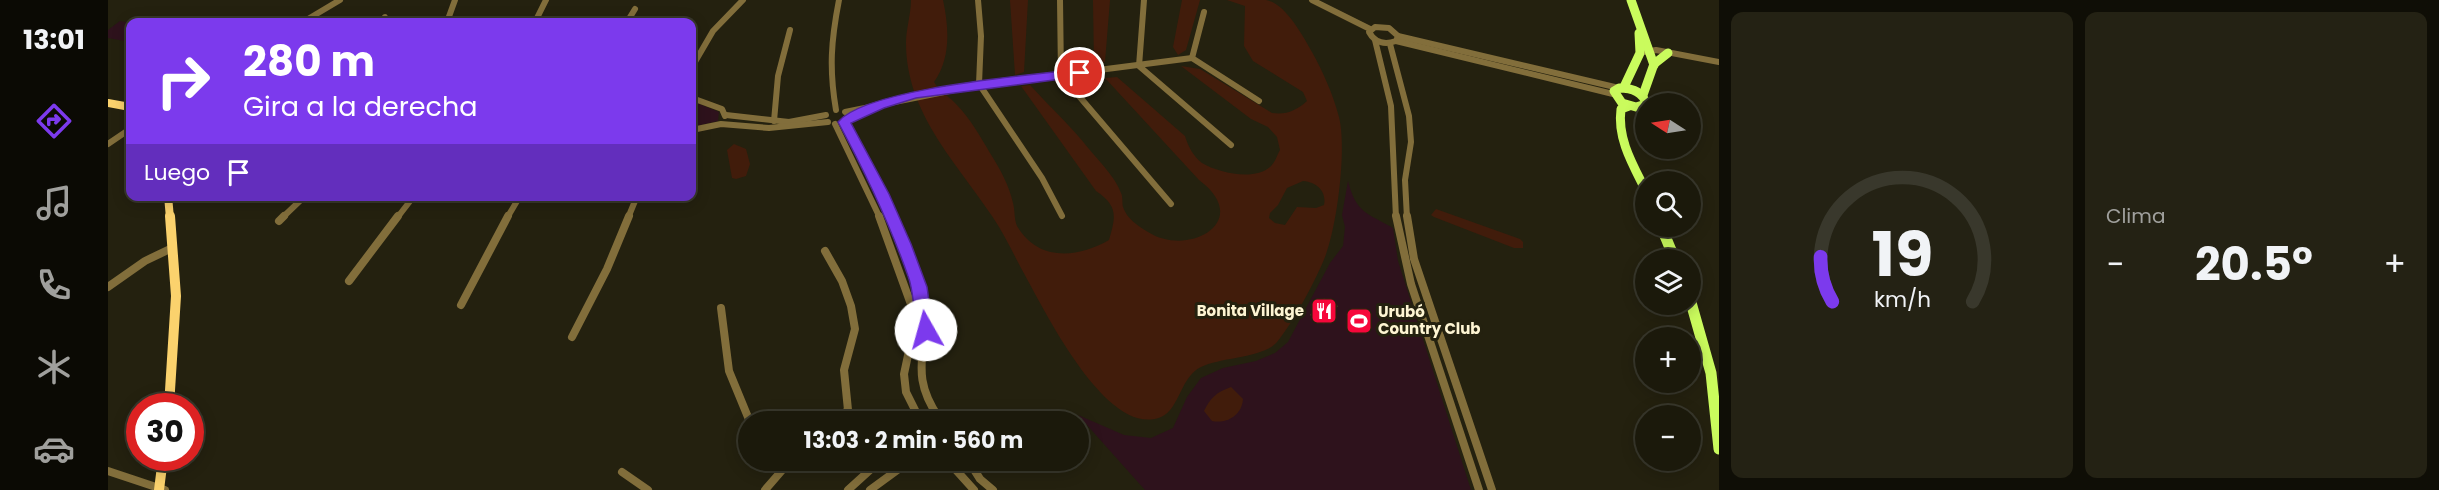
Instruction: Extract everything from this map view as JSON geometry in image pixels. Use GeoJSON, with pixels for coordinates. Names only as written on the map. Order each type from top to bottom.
{"type":"FeatureCollection","features":[{"type":"Feature","properties":{"kind":"main road"},"geometry":{"type":"LineString","coordinates":[[1631,0],[1645,52],[1654,64]]}},
{"type":"Feature","properties":{"kind":"main road"},"geometry":{"type":"LineString","coordinates":[[1638,27],[1654,44],[1670,53]]}},
{"type":"Feature","properties":{"kind":"main road"},"geometry":{"type":"LineString","coordinates":[[1635,106],[1618,100],[1619,90],[1645,52]]}},
{"type":"Feature","properties":{"kind":"main road"},"geometry":{"type":"LineString","coordinates":[[1647,93],[1654,64],[1661,55],[1670,53]]}},
{"type":"Feature","properties":{"kind":"main road"},"geometry":{"type":"LineString","coordinates":[[1619,90],[1635,97]]}},
{"type":"Feature","properties":{"kind":"main road"},"geometry":{"type":"LineString","coordinates":[[108,103],[126,106]]}},
{"type":"Feature","properties":{"kind":"main road"},"geometry":{"type":"LineString","coordinates":[[1629,106],[1621,109],[1618,119],[1623,139],[1637,171]]}},
{"type":"Feature","properties":{"kind":"main road"},"geometry":{"type":"LineString","coordinates":[[168,201],[176,296],[170,393]]}},
{"type":"Feature","properties":{"kind":"main road"},"geometry":{"type":"LineString","coordinates":[[1695,315],[1711,364],[1718,412],[1719,449]]}},
{"type":"Feature","properties":{"kind":"main road"},"geometry":{"type":"LineString","coordinates":[[161,489],[162,471]]}},
{"type":"Feature","properties":{"kind":"street"},"geometry":{"type":"LineString","coordinates":[[310,18],[340,0]]}},
{"type":"Feature","properties":{"kind":"street"},"geometry":{"type":"LineString","coordinates":[[448,18],[455,0]]}},
{"type":"Feature","properties":{"kind":"street"},"geometry":{"type":"LineString","coordinates":[[537,18],[546,0]]}},
{"type":"Feature","properties":{"kind":"street"},"geometry":{"type":"LineString","coordinates":[[696,60],[713,32],[743,0]]}},
{"type":"Feature","properties":{"kind":"street"},"geometry":{"type":"LineString","coordinates":[[830,120],[836,110],[830,76],[831,48],[839,0]]}},
{"type":"Feature","properties":{"kind":"street"},"geometry":{"type":"LineString","coordinates":[[978,0],[981,36],[979,84],[1042,178],[1062,216]]}},
{"type":"Feature","properties":{"kind":"street"},"geometry":{"type":"LineString","coordinates":[[1060,0],[1061,75],[1171,204]]}},
{"type":"Feature","properties":{"kind":"street"},"geometry":{"type":"LineString","coordinates":[[1139,66],[1144,0]]}},
{"type":"Feature","properties":{"kind":"street"},"geometry":{"type":"LineString","coordinates":[[1312,0],[1370,30],[1384,27],[1394,40],[1409,116],[1411,142],[1405,180],[1408,230],[1428,303],[1492,490]]}},
{"type":"Feature","properties":{"kind":"street"},"geometry":{"type":"LineString","coordinates":[[629,18],[635,9]]}},
{"type":"Feature","properties":{"kind":"street"},"geometry":{"type":"LineString","coordinates":[[1192,58],[1204,12]]}},
{"type":"Feature","properties":{"kind":"street"},"geometry":{"type":"LineString","coordinates":[[774,121],[780,61],[791,34],[790,30]]}},
{"type":"Feature","properties":{"kind":"street"},"geometry":{"type":"LineString","coordinates":[[1370,30],[1370,35],[1376,40],[1391,106],[1396,226],[1417,302],[1479,490]]}},
{"type":"Feature","properties":{"kind":"street"},"geometry":{"type":"LineString","coordinates":[[1376,40],[1394,40],[1619,90]]}},
{"type":"Feature","properties":{"kind":"street"},"geometry":{"type":"LineString","coordinates":[[1645,52],[1670,53],[1719,62]]}},
{"type":"Feature","properties":{"kind":"street"},"geometry":{"type":"LineString","coordinates":[[696,129],[721,124],[769,128],[830,120],[871,111],[879,105],[915,94],[1192,58],[1259,101]]}},
{"type":"Feature","properties":{"kind":"street"},"geometry":{"type":"LineString","coordinates":[[1139,66],[1171,91],[1231,145]]}},
{"type":"Feature","properties":{"kind":"street"},"geometry":{"type":"LineString","coordinates":[[696,99],[722,109],[726,115],[774,121],[830,120]]}},
{"type":"Feature","properties":{"kind":"street"},"geometry":{"type":"LineString","coordinates":[[836,110],[845,117],[883,194],[904,244],[923,304],[926,330],[920,387],[927,404],[933,411]]}},
{"type":"Feature","properties":{"kind":"street"},"geometry":{"type":"LineString","coordinates":[[721,124],[726,115]]}},
{"type":"Feature","properties":{"kind":"street"},"geometry":{"type":"LineString","coordinates":[[830,120],[863,179],[892,247],[914,310],[910,349],[904,374],[906,392],[916,411]]}},
{"type":"Feature","properties":{"kind":"street"},"geometry":{"type":"LineString","coordinates":[[108,144],[126,132]]}},
{"type":"Feature","properties":{"kind":"street"},"geometry":{"type":"LineString","coordinates":[[279,221],[300,201]]}},
{"type":"Feature","properties":{"kind":"street"},"geometry":{"type":"LineString","coordinates":[[349,281],[410,201]]}},
{"type":"Feature","properties":{"kind":"street"},"geometry":{"type":"LineString","coordinates":[[461,305],[488,250],[517,201]]}},
{"type":"Feature","properties":{"kind":"street"},"geometry":{"type":"LineString","coordinates":[[572,337],[607,269],[635,201]]}},
{"type":"Feature","properties":{"kind":"street"},"geometry":{"type":"LineString","coordinates":[[892,247],[904,244]]}},
{"type":"Feature","properties":{"kind":"street"},"geometry":{"type":"LineString","coordinates":[[108,287],[145,261],[172,248]]}},
{"type":"Feature","properties":{"kind":"street"},"geometry":{"type":"LineString","coordinates":[[825,250],[842,281],[851,306],[855,330],[844,370],[847,411]]}},
{"type":"Feature","properties":{"kind":"street"},"geometry":{"type":"LineString","coordinates":[[1417,302],[1428,303]]}},
{"type":"Feature","properties":{"kind":"street"},"geometry":{"type":"LineString","coordinates":[[721,308],[729,371],[745,411]]}},
{"type":"Feature","properties":{"kind":"street"},"geometry":{"type":"LineString","coordinates":[[910,349],[922,351]]}},
{"type":"Feature","properties":{"kind":"street"},"geometry":{"type":"LineString","coordinates":[[108,471],[161,489]]}},
{"type":"Feature","properties":{"kind":"street"},"geometry":{"type":"LineString","coordinates":[[765,490],[781,471]]}},
{"type":"Feature","properties":{"kind":"street"},"geometry":{"type":"LineString","coordinates":[[848,490],[869,471]]}},
{"type":"Feature","properties":{"kind":"street"},"geometry":{"type":"LineString","coordinates":[[870,490],[896,471]]}},
{"type":"Feature","properties":{"kind":"street"},"geometry":{"type":"LineString","coordinates":[[956,471],[974,490]]}},
{"type":"Feature","properties":{"kind":"street"},"geometry":{"type":"LineString","coordinates":[[975,471],[980,479],[993,490]]}},
{"type":"Feature","properties":{"kind":"street"},"geometry":{"type":"LineString","coordinates":[[622,472],[648,490]]}},
{"type":"Feature","properties":{"kind":"shaded area"},"geometry":{"type":"Polygon","coordinates":[[[911,0],[943,0],[947,21],[946,53],[940,73],[934,82],[966,115],[997,165],[1007,183],[1017,226],[1036,246],[1059,253],[1084,250],[1109,240],[1114,218],[1112,207],[1096,191],[1021,86],[1030,85],[1107,170],[1119,187],[1123,207],[1133,222],[1164,239],[1181,241],[1197,238],[1210,231],[1218,221],[1220,209],[1214,195],[1105,78],[1117,77],[1185,136],[1191,151],[1202,163],[1236,174],[1255,174],[1263,171],[1272,165],[1280,150],[1277,137],[1268,127],[1251,119],[1181,66],[1200,69],[1272,113],[1291,112],[1307,101],[1303,92],[1253,61],[1244,46],[1245,6],[1227,0],[1266,0],[1280,7],[1304,38],[1327,83],[1339,117],[1342,148],[1337,208],[1325,257],[1304,301],[1277,342],[1253,354],[1201,367],[1189,378],[1172,407],[1161,417],[1140,419],[1119,409],[1098,390],[1060,337],[996,222],[949,156],[924,114],[914,92],[908,68],[906,38],[911,0]],[[1303,181],[1287,188],[1269,218],[1275,223],[1285,225],[1297,207],[1316,208],[1324,205],[1324,195],[1320,188],[1303,181]]]}},
{"type":"Feature","properties":{"kind":"shaded area"},"geometry":{"type":"Polygon","coordinates":[[[1010,0],[1028,0],[1024,72],[1015,75],[1010,0]]]}},
{"type":"Feature","properties":{"kind":"shaded area"},"geometry":{"type":"Polygon","coordinates":[[[1093,0],[1110,0],[1105,62],[1094,65],[1093,0]]]}},
{"type":"Feature","properties":{"kind":"shaded area"},"geometry":{"type":"Polygon","coordinates":[[[1182,0],[1200,0],[1186,50],[1178,55],[1173,47],[1182,0]]]}},
{"type":"Feature","properties":{"kind":"shaded area"},"geometry":{"type":"Polygon","coordinates":[[[120,21],[126,22],[126,41],[108,38],[108,30],[120,21]]]}},
{"type":"Feature","properties":{"kind":"shaded area"},"geometry":{"type":"Polygon","coordinates":[[[696,103],[719,112],[718,121],[696,126],[696,103]]]}},
{"type":"Feature","properties":{"kind":"shaded area"},"geometry":{"type":"Polygon","coordinates":[[[734,144],[746,149],[750,164],[746,176],[736,179],[732,178],[727,150],[734,144]]]}},
{"type":"Feature","properties":{"kind":"shaded area","name":"Urubó Country Club"},"geometry":{"type":"Polygon","coordinates":[[[1348,181],[1359,206],[1369,215],[1393,228],[1398,261],[1471,490],[1145,490],[1089,427],[1089,420],[1124,435],[1151,438],[1173,428],[1187,397],[1201,378],[1223,368],[1256,361],[1275,353],[1288,342],[1330,263],[1343,246],[1345,227],[1342,215],[1348,181]]]}},
{"type":"Feature","properties":{"kind":"shaded area"},"geometry":{"type":"Polygon","coordinates":[[[1436,209],[1520,239],[1523,242],[1523,248],[1514,248],[1434,217],[1431,215],[1436,209]]]}},
{"type":"Feature","properties":{"kind":"shaded area"},"geometry":{"type":"Polygon","coordinates":[[[1231,387],[1243,399],[1240,410],[1228,420],[1212,421],[1204,411],[1206,406],[1214,396],[1231,387]]]}},
{"type":"Feature","properties":{"kind":"building","name":"Bonita Village"},"geometry":{"type":"Polygon","coordinates":[[[1324,298],[1338,306],[1324,324],[1310,315],[1324,298]]]}},
{"type":"Feature","properties":{"kind":"place","name":"Bonita Village"},"geometry":{"type":"Point","coordinates":[1324,311]}},
{"type":"Feature","properties":{"kind":"place","name":"Urubó Country Club"},"geometry":{"type":"Point","coordinates":[1359,321]}},
{"type":"Feature","properties":{"kind":"route"},"geometry":{"type":"LineString","coordinates":[[926,330],[920,287],[904,244],[883,194],[844,122],[846,118],[915,94],[979,84],[1080,73]]}}]}
